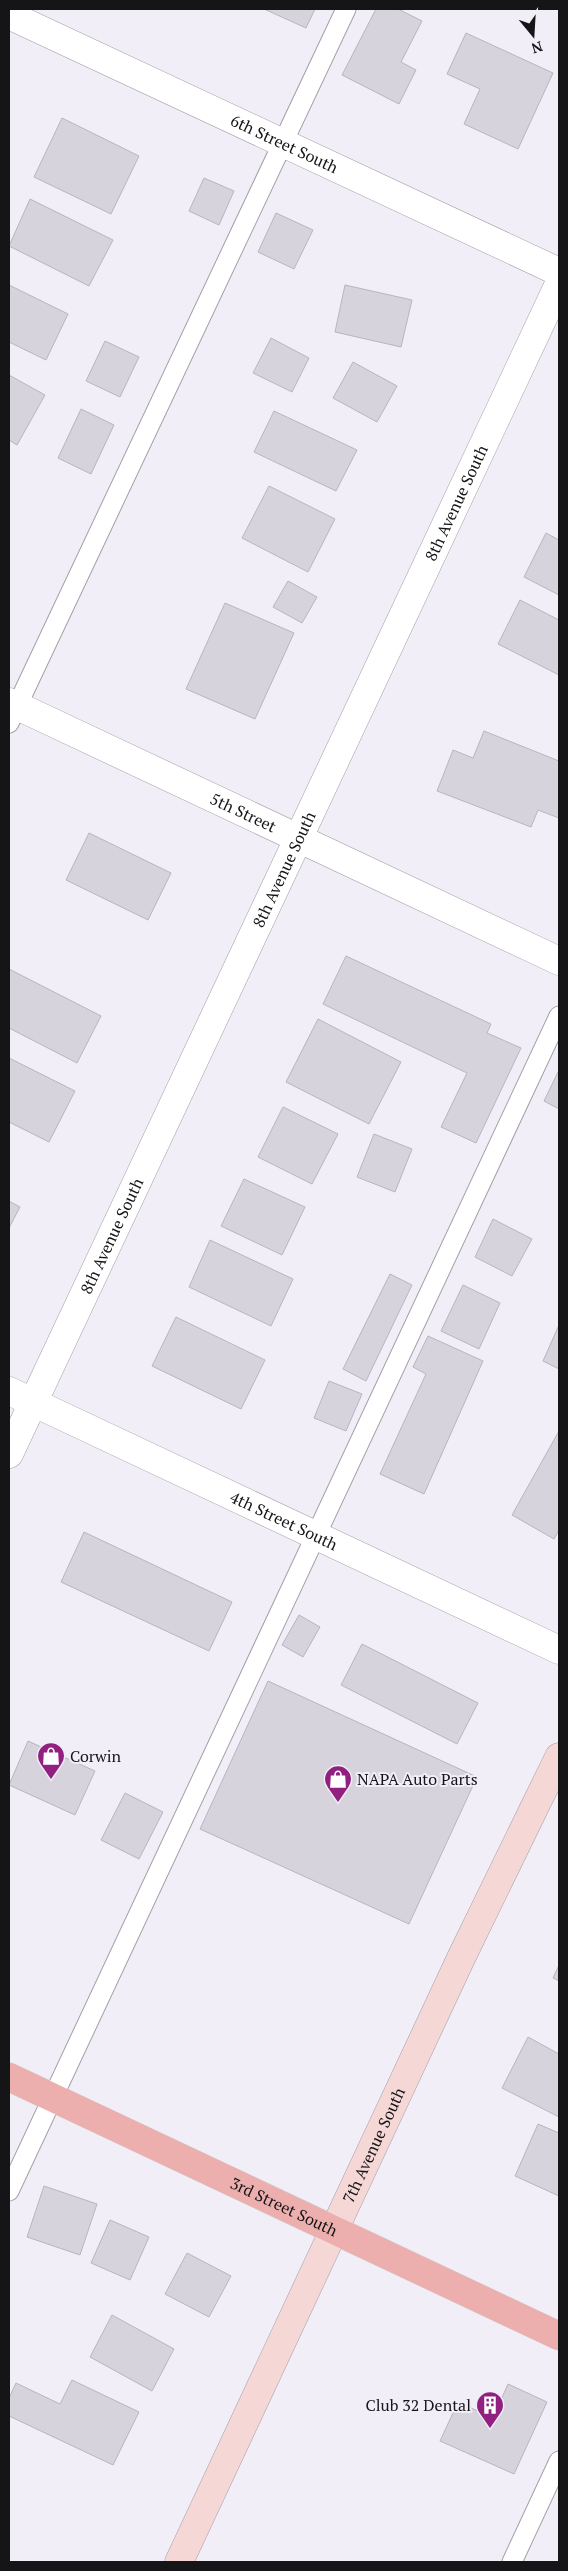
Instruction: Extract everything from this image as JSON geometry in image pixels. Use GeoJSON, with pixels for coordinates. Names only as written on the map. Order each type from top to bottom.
{"type":"FeatureCollection","features":[{"type":"Feature","properties":{"kind":"main road","name":"3rd Street South"},"geometry":{"type":"LineString","coordinates":[[9,2077],[559,2336]]}},
{"type":"Feature","properties":{"kind":"street","name":"6th Street South"},"geometry":{"type":"LineString","coordinates":[[9,16],[559,272]]}},
{"type":"Feature","properties":{"kind":"street","name":"8th Avenue South"},"geometry":{"type":"LineString","coordinates":[[9,1454],[559,284]]}},
{"type":"Feature","properties":{"kind":"street","name":"5th Street"},"geometry":{"type":"LineString","coordinates":[[11,710],[298,838],[559,961]]}},
{"type":"Feature","properties":{"kind":"street","name":"4th Street South"},"geometry":{"type":"LineString","coordinates":[[9,1391],[559,1650]]}},
{"type":"Feature","properties":{"kind":"street","name":"7th Avenue South"},"geometry":{"type":"LineString","coordinates":[[179,2562],[336,2230],[462,1956],[559,1757]]}},
{"type":"Feature","properties":{"kind":"lane"},"geometry":{"type":"LineString","coordinates":[[11,710],[284,143],[346,9]]}},
{"type":"Feature","properties":{"kind":"lane"},"geometry":{"type":"LineString","coordinates":[[9,2191],[559,1016]]}},
{"type":"Feature","properties":{"kind":"lane"},"geometry":{"type":"LineString","coordinates":[[512,2562],[559,2461]]}},
{"type":"Feature","properties":{"kind":"building"},"geometry":{"type":"Polygon","coordinates":[[[264,9],[315,9],[306,28],[264,9]]]}},
{"type":"Feature","properties":{"kind":"building"},"geometry":{"type":"Polygon","coordinates":[[[376,9],[398,9],[422,21],[401,62],[416,70],[399,104],[342,75],[376,9]]]}},
{"type":"Feature","properties":{"kind":"building"},"geometry":{"type":"Polygon","coordinates":[[[466,33],[553,73],[518,149],[464,124],[480,89],[447,74],[466,33]]]}},
{"type":"Feature","properties":{"kind":"building"},"geometry":{"type":"Polygon","coordinates":[[[62,118],[139,156],[111,214],[34,177],[62,118]]]}},
{"type":"Feature","properties":{"kind":"building"},"geometry":{"type":"Polygon","coordinates":[[[204,178],[234,191],[219,225],[189,211],[204,178]]]}},
{"type":"Feature","properties":{"kind":"building"},"geometry":{"type":"Polygon","coordinates":[[[30,199],[113,240],[89,286],[9,246],[30,199]]]}},
{"type":"Feature","properties":{"kind":"building"},"geometry":{"type":"Polygon","coordinates":[[[276,213],[313,230],[294,269],[258,252],[276,213]]]}},
{"type":"Feature","properties":{"kind":"building"},"geometry":{"type":"Polygon","coordinates":[[[9,285],[68,314],[46,360],[9,342],[9,285]]]}},
{"type":"Feature","properties":{"kind":"building"},"geometry":{"type":"Polygon","coordinates":[[[345,285],[412,300],[401,347],[335,332],[345,285]]]}},
{"type":"Feature","properties":{"kind":"building"},"geometry":{"type":"Polygon","coordinates":[[[271,338],[309,358],[292,392],[253,373],[271,338]]]}},
{"type":"Feature","properties":{"kind":"building"},"geometry":{"type":"Polygon","coordinates":[[[105,341],[139,357],[120,397],[86,381],[105,341]]]}},
{"type":"Feature","properties":{"kind":"building"},"geometry":{"type":"Polygon","coordinates":[[[353,362],[397,386],[377,422],[333,398],[353,362]]]}},
{"type":"Feature","properties":{"kind":"building"},"geometry":{"type":"Polygon","coordinates":[[[9,375],[45,395],[17,445],[9,440],[9,375]]]}},
{"type":"Feature","properties":{"kind":"building"},"geometry":{"type":"Polygon","coordinates":[[[81,409],[114,425],[91,474],[58,458],[81,409]]]}},
{"type":"Feature","properties":{"kind":"building"},"geometry":{"type":"Polygon","coordinates":[[[274,411],[357,450],[336,491],[254,452],[274,411]]]}},
{"type":"Feature","properties":{"kind":"building"},"geometry":{"type":"Polygon","coordinates":[[[269,486],[335,519],[308,572],[242,538],[269,486]]]}},
{"type":"Feature","properties":{"kind":"building"},"geometry":{"type":"Polygon","coordinates":[[[546,533],[559,540],[559,595],[524,577],[546,533]]]}},
{"type":"Feature","properties":{"kind":"building"},"geometry":{"type":"Polygon","coordinates":[[[288,581],[317,597],[302,623],[273,607],[288,581]]]}},
{"type":"Feature","properties":{"kind":"building"},"geometry":{"type":"Polygon","coordinates":[[[520,600],[559,620],[559,675],[498,644],[520,600]]]}},
{"type":"Feature","properties":{"kind":"building"},"geometry":{"type":"Polygon","coordinates":[[[225,603],[294,633],[255,719],[186,689],[225,603]]]}},
{"type":"Feature","properties":{"kind":"building"},"geometry":{"type":"Polygon","coordinates":[[[484,731],[559,761],[559,818],[538,810],[531,827],[437,791],[453,750],[473,758],[484,731]]]}},
{"type":"Feature","properties":{"kind":"building"},"geometry":{"type":"Polygon","coordinates":[[[89,833],[171,873],[148,920],[66,880],[89,833]]]}},
{"type":"Feature","properties":{"kind":"building"},"geometry":{"type":"Polygon","coordinates":[[[346,956],[491,1024],[487,1033],[521,1048],[476,1143],[441,1127],[467,1073],[323,1004],[346,956]]]}},
{"type":"Feature","properties":{"kind":"building"},"geometry":{"type":"Polygon","coordinates":[[[9,969],[101,1016],[77,1063],[9,1028],[9,969]]]}},
{"type":"Feature","properties":{"kind":"building"},"geometry":{"type":"Polygon","coordinates":[[[318,1019],[401,1062],[369,1124],[286,1082],[318,1019]]]}},
{"type":"Feature","properties":{"kind":"building"},"geometry":{"type":"Polygon","coordinates":[[[9,1058],[75,1091],[49,1142],[9,1122],[9,1058]]]}},
{"type":"Feature","properties":{"kind":"building"},"geometry":{"type":"Polygon","coordinates":[[[559,1070],[559,1109],[544,1101],[559,1070]]]}},
{"type":"Feature","properties":{"kind":"building"},"geometry":{"type":"Polygon","coordinates":[[[283,1107],[338,1134],[312,1184],[258,1157],[283,1107]]]}},
{"type":"Feature","properties":{"kind":"building"},"geometry":{"type":"Polygon","coordinates":[[[374,1134],[412,1149],[395,1192],[357,1177],[374,1134]]]}},
{"type":"Feature","properties":{"kind":"building"},"geometry":{"type":"Polygon","coordinates":[[[244,1179],[305,1207],[282,1255],[221,1226],[244,1179]]]}},
{"type":"Feature","properties":{"kind":"building"},"geometry":{"type":"Polygon","coordinates":[[[9,1201],[20,1207],[9,1228],[9,1201]]]}},
{"type":"Feature","properties":{"kind":"building"},"geometry":{"type":"Polygon","coordinates":[[[493,1219],[532,1239],[512,1276],[475,1257],[493,1219]]]}},
{"type":"Feature","properties":{"kind":"building"},"geometry":{"type":"Polygon","coordinates":[[[210,1240],[293,1279],[271,1326],[189,1287],[210,1240]]]}},
{"type":"Feature","properties":{"kind":"building"},"geometry":{"type":"Polygon","coordinates":[[[390,1274],[412,1285],[366,1381],[343,1369],[390,1274]]]}},
{"type":"Feature","properties":{"kind":"building"},"geometry":{"type":"Polygon","coordinates":[[[463,1285],[500,1303],[479,1349],[441,1331],[463,1285]]]}},
{"type":"Feature","properties":{"kind":"building"},"geometry":{"type":"Polygon","coordinates":[[[176,1317],[265,1360],[241,1409],[152,1366],[176,1317]]]}},
{"type":"Feature","properties":{"kind":"building"},"geometry":{"type":"Polygon","coordinates":[[[559,1325],[559,1369],[543,1361],[559,1325]]]}},
{"type":"Feature","properties":{"kind":"building"},"geometry":{"type":"Polygon","coordinates":[[[428,1336],[483,1361],[424,1494],[380,1474],[426,1374],[413,1367],[428,1336]]]}},
{"type":"Feature","properties":{"kind":"building"},"geometry":{"type":"Polygon","coordinates":[[[329,1381],[362,1394],[346,1431],[314,1418],[329,1381]]]}},
{"type":"Feature","properties":{"kind":"building"},"geometry":{"type":"Polygon","coordinates":[[[559,1431],[559,1530],[554,1539],[512,1515],[559,1431]]]}},
{"type":"Feature","properties":{"kind":"building"},"geometry":{"type":"Polygon","coordinates":[[[84,1532],[232,1602],[209,1651],[61,1582],[84,1532]]]}},
{"type":"Feature","properties":{"kind":"building"},"geometry":{"type":"Polygon","coordinates":[[[299,1615],[320,1627],[303,1657],[282,1645],[299,1615]]]}},
{"type":"Feature","properties":{"kind":"building"},"geometry":{"type":"Polygon","coordinates":[[[362,1644],[478,1703],[457,1744],[341,1685],[362,1644]]]}},
{"type":"Feature","properties":{"kind":"building","name":"NAPA Auto Parts"},"geometry":{"type":"Polygon","coordinates":[[[268,1681],[477,1777],[409,1924],[200,1829],[268,1681]]]}},
{"type":"Feature","properties":{"kind":"building"},"geometry":{"type":"Polygon","coordinates":[[[28,1741],[95,1771],[75,1815],[9,1785],[28,1741]]]}},
{"type":"Feature","properties":{"kind":"building"},"geometry":{"type":"Polygon","coordinates":[[[125,1793],[163,1812],[139,1859],[101,1840],[125,1793]]]}},
{"type":"Feature","properties":{"kind":"building"},"geometry":{"type":"Polygon","coordinates":[[[559,1965],[559,1981],[553,1978],[559,1965]]]}},
{"type":"Feature","properties":{"kind":"building"},"geometry":{"type":"Polygon","coordinates":[[[528,2037],[559,2054],[559,2117],[502,2088],[528,2037]]]}},
{"type":"Feature","properties":{"kind":"building"},"geometry":{"type":"Polygon","coordinates":[[[538,2124],[559,2133],[559,2196],[515,2176],[538,2124]]]}},
{"type":"Feature","properties":{"kind":"building"},"geometry":{"type":"Polygon","coordinates":[[[44,2186],[97,2204],[80,2255],[27,2237],[44,2186]]]}},
{"type":"Feature","properties":{"kind":"building"},"geometry":{"type":"Polygon","coordinates":[[[110,2220],[149,2237],[130,2280],[91,2263],[110,2220]]]}},
{"type":"Feature","properties":{"kind":"building"},"geometry":{"type":"Polygon","coordinates":[[[187,2253],[231,2276],[209,2317],[165,2294],[187,2253]]]}},
{"type":"Feature","properties":{"kind":"building"},"geometry":{"type":"Polygon","coordinates":[[[112,2315],[174,2349],[152,2391],[90,2357],[112,2315]]]}},
{"type":"Feature","properties":{"kind":"building"},"geometry":{"type":"Polygon","coordinates":[[[72,2380],[139,2412],[113,2465],[9,2416],[9,2398],[16,2383],[60,2404],[72,2380]]]}},
{"type":"Feature","properties":{"kind":"building","name":"Club 32 Dental"},"geometry":{"type":"Polygon","coordinates":[[[508,2384],[547,2402],[514,2474],[440,2441],[458,2402],[493,2418],[508,2384]]]}},
{"type":"Feature","properties":{"kind":"place","name":"Corwin"},"geometry":{"type":"Point","coordinates":[51,1780]}},
{"type":"Feature","properties":{"kind":"place","name":"NAPA Auto Parts"},"geometry":{"type":"Point","coordinates":[338,1803]}},
{"type":"Feature","properties":{"kind":"place","name":"Club 32 Dental"},"geometry":{"type":"Point","coordinates":[490,2429]}}]}
